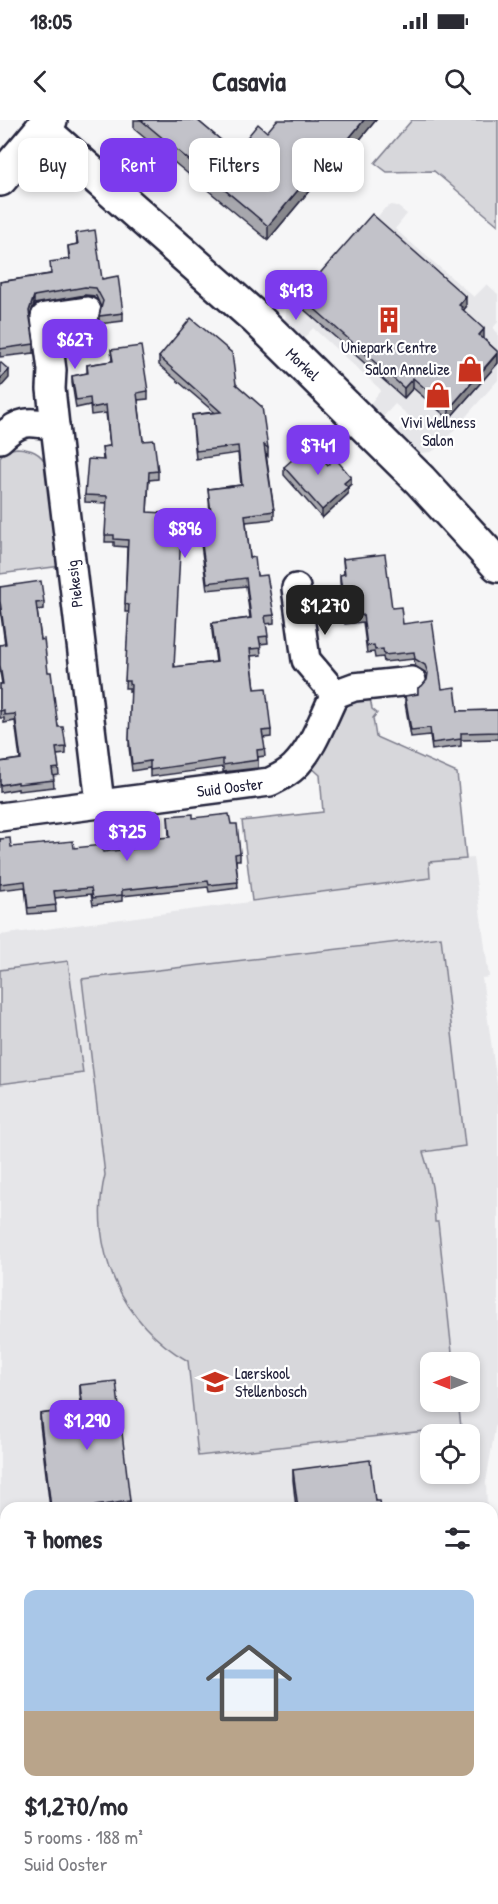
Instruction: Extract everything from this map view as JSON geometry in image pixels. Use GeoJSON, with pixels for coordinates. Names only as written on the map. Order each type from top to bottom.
{"type":"FeatureCollection","features":[{"type":"Feature","properties":{"kind":"street"},"geometry":{"type":"LineString","coordinates":[[0,179],[46,125]]}},
{"type":"Feature","properties":{"kind":"street","name":"Morkel"},"geometry":{"type":"LineString","coordinates":[[46,125],[257,319],[420,480],[498,565]]}},
{"type":"Feature","properties":{"kind":"street","name":"Piekesig"},"geometry":{"type":"LineString","coordinates":[[87,311],[45,317],[52,370],[51,389],[55,426],[100,803]]}},
{"type":"Feature","properties":{"kind":"street"},"geometry":{"type":"LineString","coordinates":[[0,439],[12,427],[23,423],[55,426]]}},
{"type":"Feature","properties":{"kind":"street"},"geometry":{"type":"LineString","coordinates":[[296,588],[306,660],[335,694],[354,687],[412,681]]}},
{"type":"Feature","properties":{"kind":"street","name":"Suid Ooster"},"geometry":{"type":"LineString","coordinates":[[0,817],[270,782],[286,774],[308,750],[335,694]]}},
{"type":"Feature","properties":{"kind":"shaded area"},"geometry":{"type":"Polygon","coordinates":[[[412,120],[498,120],[498,225],[434,171],[387,172],[375,163],[412,120]]]}},
{"type":"Feature","properties":{"kind":"shaded area","name":"Uniepark Centre"},"geometry":{"type":"Polygon","coordinates":[[[392,205],[407,214],[395,229],[474,297],[487,284],[498,294],[498,322],[493,328],[498,333],[498,380],[439,447],[431,452],[413,452],[400,440],[398,432],[410,417],[395,404],[382,418],[369,405],[381,390],[313,328],[302,340],[287,326],[285,320],[287,305],[296,295],[305,296],[351,243],[348,241],[356,230],[374,221],[385,208],[392,205]]]}},
{"type":"Feature","properties":{"kind":"shaded area"},"geometry":{"type":"Polygon","coordinates":[[[17,448],[35,452],[47,465],[61,566],[0,574],[0,457],[6,450],[17,448]]]}},
{"type":"Feature","properties":{"kind":"shaded area"},"geometry":{"type":"Polygon","coordinates":[[[370,698],[372,709],[377,713],[373,718],[376,737],[457,773],[466,859],[429,862],[430,878],[252,901],[242,821],[323,812],[320,775],[310,766],[346,702],[370,698]]]}},
{"type":"Feature","properties":{"kind":"shaded area","name":"Laerskool Stellenbosch"},"geometry":{"type":"Polygon","coordinates":[[[473,858],[489,977],[482,978],[498,1091],[498,1411],[486,1482],[487,1502],[0,1502],[0,935],[430,878],[429,862],[473,858]]]}},
{"type":"Feature","properties":{"kind":"shaded area"},"geometry":{"type":"Polygon","coordinates":[[[441,937],[465,1146],[423,1152],[432,1186],[435,1222],[438,1222],[452,1352],[420,1352],[420,1412],[459,1412],[461,1424],[420,1424],[420,1432],[198,1456],[188,1361],[165,1346],[128,1306],[115,1282],[106,1256],[101,1230],[101,1202],[105,1175],[82,979],[441,937]]]}},
{"type":"Feature","properties":{"kind":"shaded area"},"geometry":{"type":"Polygon","coordinates":[[[68,961],[83,1073],[0,1084],[0,970],[68,961]]]}},
{"type":"Feature","properties":{"kind":"building"},"geometry":{"type":"Polygon","coordinates":[[[141,120],[197,120],[218,138],[189,138],[189,160],[177,150],[177,138],[163,138],[141,120]]]}},
{"type":"Feature","properties":{"kind":"building"},"geometry":{"type":"Polygon","coordinates":[[[277,120],[364,120],[349,138],[292,138],[292,192],[296,192],[268,226],[227,192],[280,192],[280,138],[246,138],[258,124],[267,132],[277,120]]]}},
{"type":"Feature","properties":{"kind":"building","name":"Uniepark Centre"},"geometry":{"type":"Polygon","coordinates":[[[372,214],[466,297],[459,305],[484,329],[479,335],[498,352],[449,409],[413,378],[404,388],[300,296],[372,214]]]}},
{"type":"Feature","properties":{"kind":"building"},"geometry":{"type":"Polygon","coordinates":[[[95,230],[102,279],[118,276],[123,313],[99,316],[103,301],[96,288],[85,287],[34,296],[29,311],[34,344],[0,349],[0,282],[51,274],[50,262],[70,259],[68,246],[78,244],[76,233],[95,230]]]}},
{"type":"Feature","properties":{"kind":"building"},"geometry":{"type":"Polygon","coordinates":[[[191,318],[232,353],[236,384],[262,407],[268,448],[264,445],[274,511],[245,515],[250,558],[255,557],[257,576],[267,575],[274,615],[265,616],[268,636],[259,637],[261,648],[250,649],[255,689],[266,688],[271,730],[262,731],[265,749],[257,750],[258,760],[223,765],[223,759],[150,770],[150,761],[132,764],[129,739],[131,685],[129,681],[125,681],[129,605],[125,604],[128,540],[114,539],[114,535],[105,535],[107,496],[85,495],[88,459],[104,460],[102,447],[110,446],[106,405],[91,408],[90,398],[76,400],[72,376],[88,373],[87,365],[113,361],[111,350],[141,346],[148,391],[137,393],[143,441],[154,440],[158,471],[149,472],[147,512],[165,513],[165,517],[182,515],[174,667],[217,662],[212,623],[251,618],[246,578],[207,583],[198,513],[211,512],[208,489],[242,485],[238,446],[196,451],[192,415],[221,412],[159,357],[191,318]]]}},
{"type":"Feature","properties":{"kind":"building"},"geometry":{"type":"Polygon","coordinates":[[[0,362],[9,370],[0,379],[0,362]]]}},
{"type":"Feature","properties":{"kind":"building"},"geometry":{"type":"Polygon","coordinates":[[[310,444],[328,465],[335,458],[351,477],[344,483],[348,487],[322,510],[284,467],[310,444]]]}},
{"type":"Feature","properties":{"kind":"building"},"geometry":{"type":"Polygon","coordinates":[[[385,554],[392,608],[401,607],[403,624],[432,620],[442,689],[455,687],[458,711],[498,710],[498,732],[461,733],[461,739],[432,743],[430,728],[411,730],[405,696],[418,694],[418,688],[427,680],[428,673],[425,665],[415,659],[414,652],[384,655],[383,649],[375,650],[374,645],[367,646],[363,615],[345,617],[340,575],[345,574],[343,559],[385,554]]]}},
{"type":"Feature","properties":{"kind":"building"},"geometry":{"type":"Polygon","coordinates":[[[41,581],[44,602],[36,603],[41,640],[44,639],[48,672],[51,672],[58,727],[63,727],[66,747],[56,748],[59,768],[52,769],[54,780],[0,785],[0,762],[21,759],[15,714],[4,715],[4,710],[0,711],[0,684],[3,684],[0,645],[6,644],[0,587],[41,581]]]}},
{"type":"Feature","properties":{"kind":"building"},"geometry":{"type":"Polygon","coordinates":[[[193,814],[193,818],[229,814],[231,824],[237,824],[240,853],[235,854],[238,882],[209,885],[208,881],[122,890],[122,895],[93,898],[91,888],[54,891],[56,905],[28,908],[25,881],[0,884],[0,839],[10,838],[11,847],[73,841],[74,848],[102,845],[103,852],[150,847],[149,839],[170,837],[168,816],[193,814]]]}},
{"type":"Feature","properties":{"kind":"building"},"geometry":{"type":"Polygon","coordinates":[[[116,1381],[130,1501],[50,1502],[40,1414],[83,1408],[80,1385],[116,1381]]]}},
{"type":"Feature","properties":{"kind":"building"},"geometry":{"type":"Polygon","coordinates":[[[370,1460],[375,1501],[380,1502],[297,1502],[293,1470],[370,1460]]]}},
{"type":"Feature","properties":{"kind":"place","name":"Uniepark Centre"},"geometry":{"type":"Point","coordinates":[389,320]}},
{"type":"Feature","properties":{"kind":"place","name":"Salon Annelize"},"geometry":{"type":"Point","coordinates":[470,369]}},
{"type":"Feature","properties":{"kind":"place","name":"Vivi Wellness Salon"},"geometry":{"type":"Point","coordinates":[438,395]}},
{"type":"Feature","properties":{"kind":"place","name":"Laerskool Stellenbosch"},"geometry":{"type":"Point","coordinates":[215,1382]}}]}
